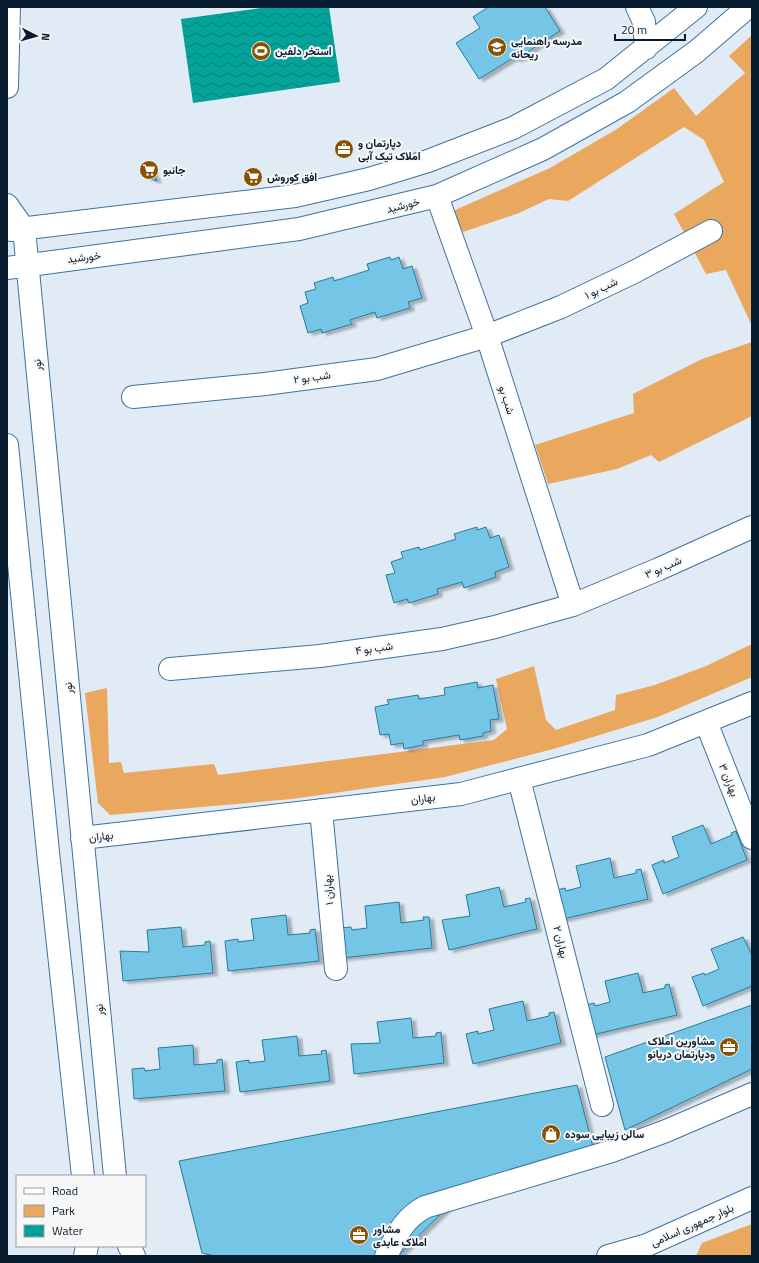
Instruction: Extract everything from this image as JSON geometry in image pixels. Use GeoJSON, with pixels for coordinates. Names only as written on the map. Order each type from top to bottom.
{"type":"FeatureCollection","features":[{"type":"Feature","properties":{"kind":"street"},"geometry":{"type":"LineString","coordinates":[[7,87],[10,7]]}},
{"type":"Feature","properties":{"kind":"street"},"geometry":{"type":"LineString","coordinates":[[636,7],[644,22],[646,48]]}},
{"type":"Feature","properties":{"kind":"street"},"geometry":{"type":"LineString","coordinates":[[16,229],[295,196],[369,179],[428,161],[513,128],[606,79],[696,7]]}},
{"type":"Feature","properties":{"kind":"street","name":"خورشید"},"geometry":{"type":"LineString","coordinates":[[17,266],[299,229],[437,196],[543,149],[627,102],[697,51],[748,7]]}},
{"type":"Feature","properties":{"kind":"street","name":"شب بو"},"geometry":{"type":"LineString","coordinates":[[437,196],[487,336],[573,605]]}},
{"type":"Feature","properties":{"kind":"street","name":"نور"},"geometry":{"type":"LineString","coordinates":[[7,205],[16,229],[17,266],[82,838],[115,1175]]}},
{"type":"Feature","properties":{"kind":"street","name":"شب بو ۱"},"geometry":{"type":"LineString","coordinates":[[487,336],[561,307],[634,272],[711,231]]}},
{"type":"Feature","properties":{"kind":"street","name":"شب بو ۲"},"geometry":{"type":"LineString","coordinates":[[133,397],[265,384],[377,369],[487,336]]}},
{"type":"Feature","properties":{"kind":"street"},"geometry":{"type":"LineString","coordinates":[[7,445],[48,852],[83,1175]]}},
{"type":"Feature","properties":{"kind":"street","name":"شب بو ۳"},"geometry":{"type":"LineString","coordinates":[[573,605],[659,569],[752,527]]}},
{"type":"Feature","properties":{"kind":"street","name":"شب بو ۴"},"geometry":{"type":"LineString","coordinates":[[170,669],[320,656],[442,639],[495,627],[573,605]]}},
{"type":"Feature","properties":{"kind":"street","name":"بهاران"},"geometry":{"type":"LineString","coordinates":[[82,838],[461,794],[648,745],[752,703]]}},
{"type":"Feature","properties":{"kind":"street","name":"بهاران ۳"},"geometry":{"type":"LineString","coordinates":[[706,722],[752,838]]}},
{"type":"Feature","properties":{"kind":"street","name":"بهاران ۲"},"geometry":{"type":"LineString","coordinates":[[519,779],[602,1105]]}},
{"type":"Feature","properties":{"kind":"street","name":"بهاران ۱"},"geometry":{"type":"LineString","coordinates":[[321,810],[336,969]]}},
{"type":"Feature","properties":{"kind":"street"},"geometry":{"type":"LineString","coordinates":[[386,1256],[401,1227],[412,1214],[425,1207],[612,1151],[666,1131],[752,1094]]}},
{"type":"Feature","properties":{"kind":"street","name":"بلوار جمهوری اسلامی"},"geometry":{"type":"LineString","coordinates":[[608,1256],[647,1245],[752,1198]]}},
{"type":"Feature","properties":{"kind":"street"},"geometry":{"type":"LineString","coordinates":[[130,1247],[134,1256]]}},
{"type":"Feature","properties":{"kind":"green space"},"geometry":{"type":"Polygon","coordinates":[[[752,35],[752,326],[726,270],[706,274],[674,214],[724,182],[704,140],[684,127],[568,201],[549,199],[519,213],[463,232],[453,211],[550,168],[617,129],[674,88],[696,116],[745,73],[729,56],[752,35]]]}},
{"type":"Feature","properties":{"kind":"green space"},"geometry":{"type":"Polygon","coordinates":[[[752,342],[752,416],[659,462],[651,455],[617,469],[548,484],[535,445],[634,413],[633,394],[702,359],[752,342]]]}},
{"type":"Feature","properties":{"kind":"green space"},"geometry":{"type":"Polygon","coordinates":[[[752,644],[752,677],[658,717],[557,748],[445,777],[292,799],[110,815],[98,803],[85,693],[107,688],[109,763],[121,762],[124,773],[214,764],[218,775],[494,740],[507,729],[496,679],[534,666],[546,720],[556,730],[615,710],[616,695],[655,685],[706,666],[752,644]]]}},
{"type":"Feature","properties":{"kind":"green space"},"geometry":{"type":"Polygon","coordinates":[[[752,1224],[752,1256],[696,1256],[702,1243],[752,1224]]]}},
{"type":"Feature","properties":{"kind":"water","name":"استخر دلفین"},"geometry":{"type":"Polygon","coordinates":[[[268,7],[329,7],[340,82],[193,103],[181,19],[268,7]]]}},
{"type":"Feature","properties":{"kind":"building","name":"مدرسه راهنمایی ریحانه"},"geometry":{"type":"Polygon","coordinates":[[[488,7],[545,7],[560,31],[529,51],[527,56],[518,59],[513,58],[479,79],[456,43],[480,28],[473,17],[488,7]]]}},
{"type":"Feature","properties":{"kind":"building","name":"جانبو"},"geometry":{"type":"Polygon","coordinates":[[[150,166],[157,181],[141,175],[150,166]]]}},
{"type":"Feature","properties":{"kind":"building"},"geometry":{"type":"Polygon","coordinates":[[[390,257],[391,260],[399,257],[403,269],[412,266],[422,298],[408,302],[410,308],[377,318],[375,312],[350,320],[352,324],[322,333],[321,329],[308,333],[300,306],[308,303],[305,292],[316,289],[314,283],[333,277],[334,281],[369,270],[367,264],[390,257]]]}},
{"type":"Feature","properties":{"kind":"building"},"geometry":{"type":"Polygon","coordinates":[[[477,527],[477,530],[486,527],[490,538],[499,535],[509,567],[495,572],[496,577],[464,588],[462,582],[437,589],[438,594],[409,603],[407,599],[394,603],[386,575],[395,573],[391,562],[403,558],[401,552],[419,547],[420,550],[456,539],[454,534],[477,527]]]}},
{"type":"Feature","properties":{"kind":"building"},"geometry":{"type":"Polygon","coordinates":[[[477,682],[478,688],[493,685],[499,719],[490,720],[491,731],[483,733],[483,736],[460,740],[459,735],[423,741],[423,745],[404,749],[403,743],[391,745],[389,734],[380,735],[375,707],[389,704],[387,700],[418,695],[419,699],[445,695],[444,688],[477,682]]]}},
{"type":"Feature","properties":{"kind":"building"},"geometry":{"type":"Polygon","coordinates":[[[703,825],[711,844],[732,835],[731,833],[736,831],[747,860],[663,894],[652,865],[664,860],[664,863],[679,857],[672,837],[703,825]]]}},
{"type":"Feature","properties":{"kind":"building"},"geometry":{"type":"Polygon","coordinates":[[[610,858],[614,878],[636,873],[636,870],[641,869],[648,899],[559,920],[553,891],[565,888],[566,891],[581,887],[576,866],[610,858]]]}},
{"type":"Feature","properties":{"kind":"building"},"geometry":{"type":"Polygon","coordinates":[[[499,887],[504,907],[526,902],[525,899],[530,898],[537,929],[449,950],[442,920],[470,916],[466,895],[499,887]]]}},
{"type":"Feature","properties":{"kind":"building"},"geometry":{"type":"Polygon","coordinates":[[[399,902],[401,923],[424,920],[423,917],[429,917],[432,948],[342,958],[338,928],[351,927],[352,930],[367,928],[365,906],[399,902]]]}},
{"type":"Feature","properties":{"kind":"building"},"geometry":{"type":"Polygon","coordinates":[[[286,915],[288,935],[310,933],[310,930],[315,929],[319,961],[228,971],[225,941],[238,939],[238,942],[254,940],[251,919],[286,915]]]}},
{"type":"Feature","properties":{"kind":"building"},"geometry":{"type":"Polygon","coordinates":[[[181,927],[183,947],[205,945],[205,942],[210,941],[213,973],[123,981],[120,951],[149,952],[147,930],[181,927]]]}},
{"type":"Feature","properties":{"kind":"building"},"geometry":{"type":"Polygon","coordinates":[[[743,937],[752,955],[752,986],[703,1006],[692,977],[704,973],[705,975],[719,969],[711,949],[743,937]]]}},
{"type":"Feature","properties":{"kind":"building"},"geometry":{"type":"Polygon","coordinates":[[[638,973],[643,993],[665,988],[665,985],[669,984],[677,1015],[588,1036],[581,1006],[594,1003],[595,1006],[610,1002],[605,981],[638,973]]]}},
{"type":"Feature","properties":{"kind":"building"},"geometry":{"type":"Polygon","coordinates":[[[523,1001],[527,1021],[549,1016],[549,1013],[554,1012],[561,1043],[473,1064],[466,1034],[478,1031],[478,1034],[494,1030],[489,1009],[523,1001]]]}},
{"type":"Feature","properties":{"kind":"building"},"geometry":{"type":"Polygon","coordinates":[[[752,1005],[752,1069],[625,1130],[605,1057],[752,1005]]]}},
{"type":"Feature","properties":{"kind":"building"},"geometry":{"type":"Polygon","coordinates":[[[411,1018],[413,1038],[436,1036],[436,1033],[441,1032],[444,1063],[354,1074],[351,1044],[380,1043],[377,1022],[411,1018]]]}},
{"type":"Feature","properties":{"kind":"building"},"geometry":{"type":"Polygon","coordinates":[[[297,1036],[299,1056],[322,1054],[321,1051],[326,1050],[330,1081],[240,1092],[236,1062],[249,1060],[249,1063],[265,1061],[262,1040],[297,1036]]]}},
{"type":"Feature","properties":{"kind":"building"},"geometry":{"type":"Polygon","coordinates":[[[193,1045],[194,1065],[217,1063],[217,1060],[222,1059],[225,1091],[134,1099],[132,1069],[144,1068],[145,1071],[160,1069],[158,1048],[193,1045]]]}},
{"type":"Feature","properties":{"kind":"building"},"geometry":{"type":"Polygon","coordinates":[[[577,1085],[595,1155],[454,1201],[398,1256],[215,1256],[202,1253],[179,1161],[577,1085]]]}},
{"type":"Feature","properties":{"kind":"place","name":"مدرسه راهنمایی ریحانه"},"geometry":{"type":"Point","coordinates":[497,47]}},
{"type":"Feature","properties":{"kind":"place","name":"استخر دلفین"},"geometry":{"type":"Point","coordinates":[261,51]}},
{"type":"Feature","properties":{"kind":"place","name":"دپارتمان و املاک تیک آبی"},"geometry":{"type":"Point","coordinates":[344,149]}},
{"type":"Feature","properties":{"kind":"place","name":"جانبو"},"geometry":{"type":"Point","coordinates":[149,170]}},
{"type":"Feature","properties":{"kind":"place","name":"افق کوروش"},"geometry":{"type":"Point","coordinates":[253,177]}},
{"type":"Feature","properties":{"kind":"place","name":"مشاورین املاک ودپارتمان دریانو"},"geometry":{"type":"Point","coordinates":[729,1047]}},
{"type":"Feature","properties":{"kind":"place","name":"سالن زیبایی سوده"},"geometry":{"type":"Point","coordinates":[551,1134]}},
{"type":"Feature","properties":{"kind":"place","name":"مشاور املاک عابدی"},"geometry":{"type":"Point","coordinates":[359,1235]}}]}
